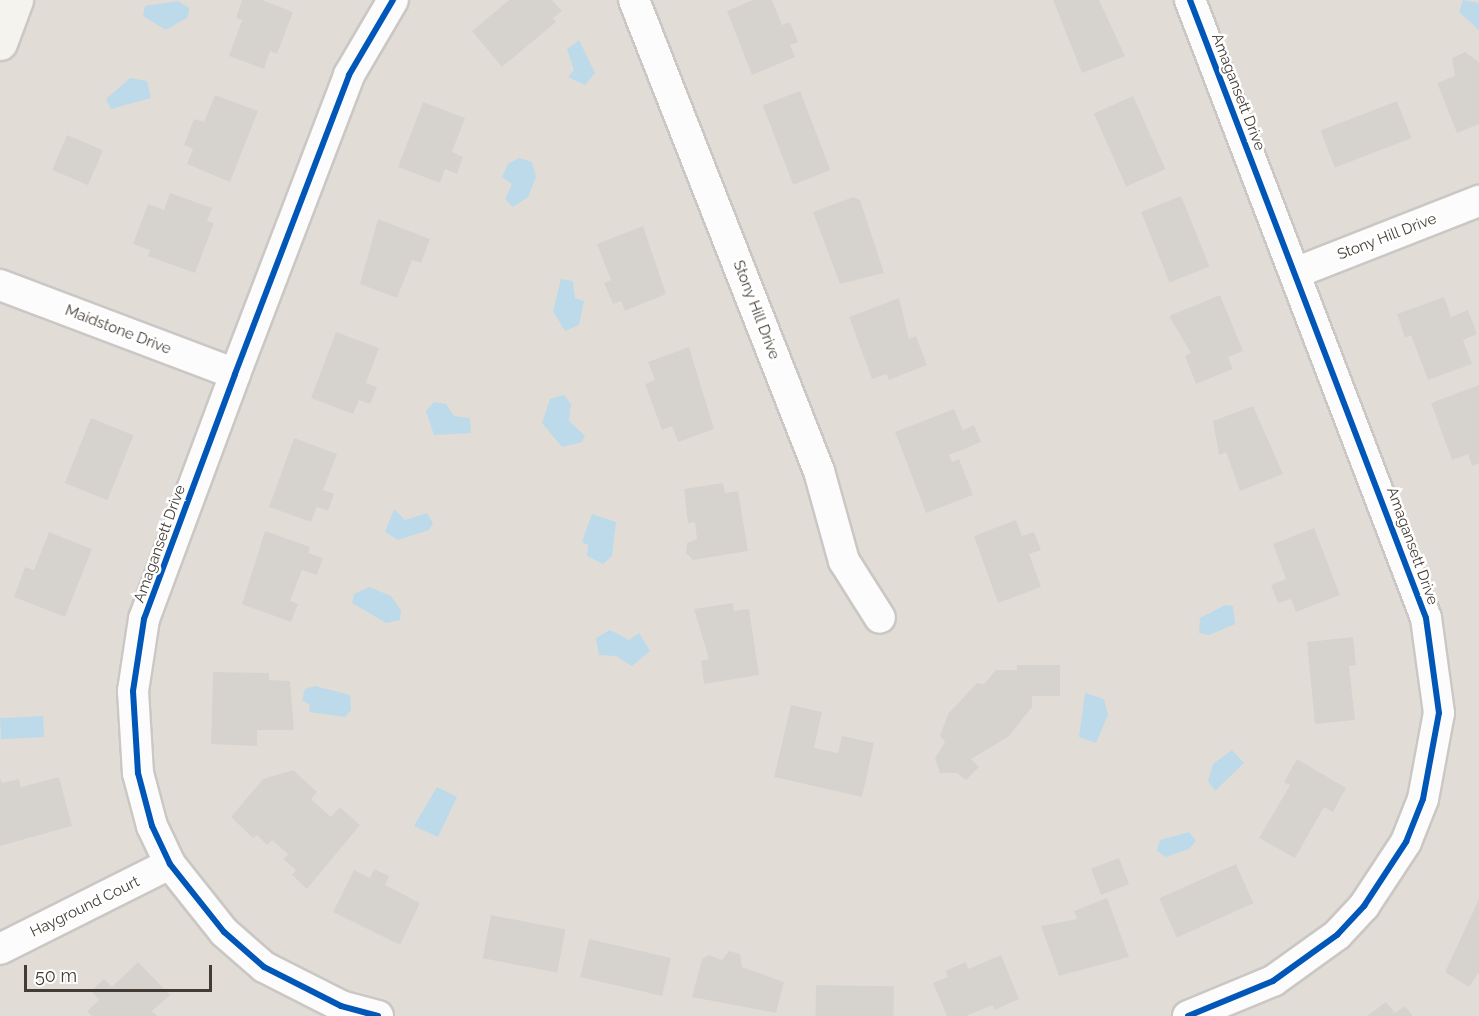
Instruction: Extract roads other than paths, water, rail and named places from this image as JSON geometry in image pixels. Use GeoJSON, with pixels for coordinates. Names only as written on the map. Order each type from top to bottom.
{"type":"FeatureCollection","features":[{"type":"Feature","properties":{"kind":"street"},"geometry":{"type":"LineString","coordinates":[[0,43],[16,0]]}},
{"type":"Feature","properties":{"kind":"street","name":"Amagansett Drive"},"geometry":{"type":"LineString","coordinates":[[378,1016],[341,1006],[264,967],[224,932],[170,864],[152,826],[138,773],[133,691],[138,645],[235,374],[349,75],[393,0]]}},
{"type":"Feature","properties":{"kind":"street","name":"Stony Hill Drive"},"geometry":{"type":"LineString","coordinates":[[634,0],[819,471],[844,561],[880,618]]}},
{"type":"Feature","properties":{"kind":"street","name":"Amagansett Drive"},"geometry":{"type":"LineString","coordinates":[[1188,1016],[1272,981],[1349,922],[1406,842],[1434,754],[1438,684],[1426,618],[1190,0]]}},
{"type":"Feature","properties":{"kind":"street","name":"Stony Hill Drive"},"geometry":{"type":"LineString","coordinates":[[1294,273],[1479,201]]}},
{"type":"Feature","properties":{"kind":"street","name":"Maidstone Drive"},"geometry":{"type":"LineString","coordinates":[[0,285],[235,374]]}},
{"type":"Feature","properties":{"kind":"street","name":"Hayground Court"},"geometry":{"type":"LineString","coordinates":[[0,949],[170,864]]}},
{"type":"Feature","properties":{"kind":"water"},"geometry":{"type":"Polygon","coordinates":[[[1463,0],[1479,3],[1479,30],[1459,12],[1463,0]]]}},
{"type":"Feature","properties":{"kind":"water"},"geometry":{"type":"Polygon","coordinates":[[[178,1],[189,8],[188,17],[166,30],[143,16],[145,6],[178,1]]]}},
{"type":"Feature","properties":{"kind":"water"},"geometry":{"type":"Polygon","coordinates":[[[579,40],[595,73],[585,85],[568,77],[574,70],[567,49],[579,40]]]}},
{"type":"Feature","properties":{"kind":"water"},"geometry":{"type":"Polygon","coordinates":[[[130,78],[147,81],[151,98],[111,109],[106,99],[130,78]]]}},
{"type":"Feature","properties":{"kind":"water"},"geometry":{"type":"Polygon","coordinates":[[[519,158],[532,162],[536,177],[528,197],[513,207],[505,199],[512,184],[502,177],[508,164],[519,158]]]}},
{"type":"Feature","properties":{"kind":"water"},"geometry":{"type":"Polygon","coordinates":[[[561,279],[573,281],[575,298],[584,301],[579,325],[565,331],[553,311],[561,279]]]}},
{"type":"Feature","properties":{"kind":"water"},"geometry":{"type":"Polygon","coordinates":[[[564,395],[571,404],[569,421],[585,436],[582,442],[562,447],[542,423],[550,399],[564,395]]]}},
{"type":"Feature","properties":{"kind":"water"},"geometry":{"type":"Polygon","coordinates":[[[434,402],[446,404],[454,416],[470,418],[471,433],[434,435],[426,411],[434,402]]]}},
{"type":"Feature","properties":{"kind":"water"},"geometry":{"type":"Polygon","coordinates":[[[394,509],[405,520],[427,513],[433,523],[429,530],[398,540],[385,532],[394,509]]]}},
{"type":"Feature","properties":{"kind":"water"},"geometry":{"type":"Polygon","coordinates":[[[592,514],[616,522],[612,556],[603,564],[587,556],[588,545],[582,542],[592,514]]]}},
{"type":"Feature","properties":{"kind":"water"},"geometry":{"type":"Polygon","coordinates":[[[369,587],[391,596],[401,610],[400,620],[386,623],[352,603],[354,594],[369,587]]]}},
{"type":"Feature","properties":{"kind":"water"},"geometry":{"type":"Polygon","coordinates":[[[1225,605],[1233,606],[1235,624],[1209,635],[1199,633],[1200,618],[1225,605]]]}},
{"type":"Feature","properties":{"kind":"water"},"geometry":{"type":"Polygon","coordinates":[[[610,630],[629,640],[639,633],[650,651],[632,666],[616,656],[599,655],[596,638],[610,630]]]}},
{"type":"Feature","properties":{"kind":"water"},"geometry":{"type":"Polygon","coordinates":[[[315,686],[350,695],[351,710],[345,717],[309,712],[310,705],[302,700],[305,689],[315,686]]]}},
{"type":"Feature","properties":{"kind":"water"},"geometry":{"type":"Polygon","coordinates":[[[1085,693],[1104,699],[1108,715],[1096,743],[1079,737],[1085,693]]]}},
{"type":"Feature","properties":{"kind":"water"},"geometry":{"type":"Polygon","coordinates":[[[43,716],[44,737],[1,739],[0,718],[43,716]]]}},
{"type":"Feature","properties":{"kind":"water"},"geometry":{"type":"Polygon","coordinates":[[[1232,750],[1244,763],[1215,791],[1208,781],[1213,764],[1232,750]]]}},
{"type":"Feature","properties":{"kind":"water"},"geometry":{"type":"Polygon","coordinates":[[[437,787],[457,797],[438,837],[414,826],[437,787]]]}},
{"type":"Feature","properties":{"kind":"water"},"geometry":{"type":"Polygon","coordinates":[[[1189,832],[1196,841],[1189,849],[1165,857],[1157,851],[1160,840],[1189,832]]]}}]}
